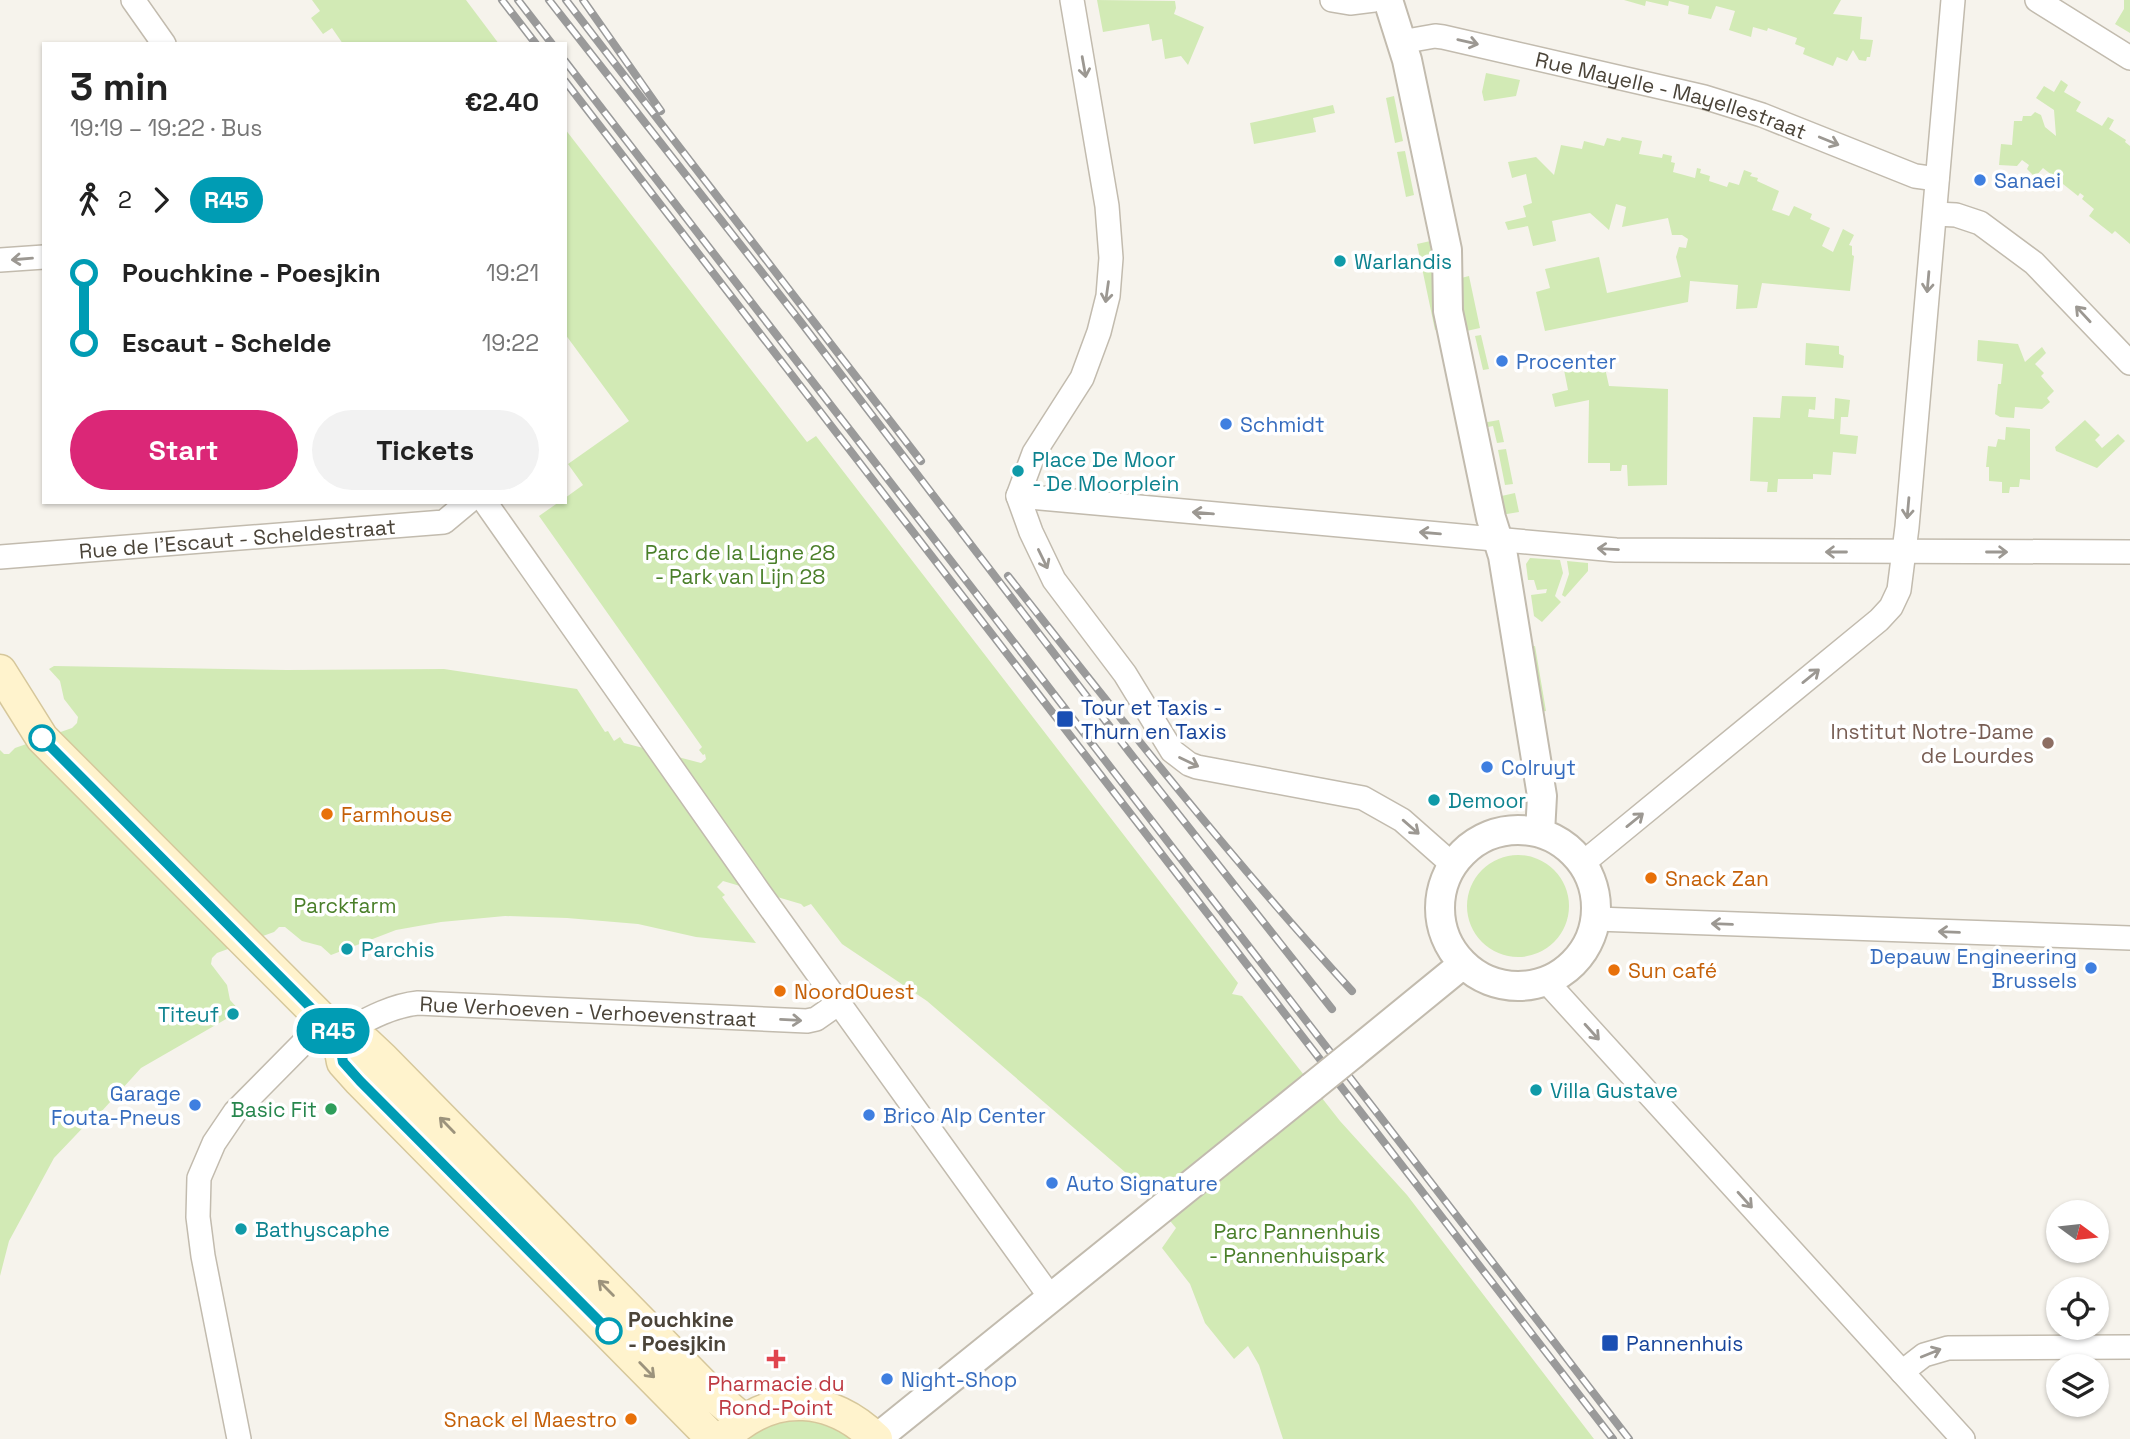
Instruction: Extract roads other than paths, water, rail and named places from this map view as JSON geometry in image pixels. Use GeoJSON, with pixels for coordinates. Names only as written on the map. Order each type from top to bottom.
{"type":"FeatureCollection","features":[{"type":"Feature","properties":{"kind":"main road"},"geometry":{"type":"LineString","coordinates":[[0,671],[42,738]]}},
{"type":"Feature","properties":{"kind":"main road"},"geometry":{"type":"LineString","coordinates":[[0,710],[42,738],[331,1029],[366,1043],[383,1059],[709,1391],[733,1430],[766,1409],[785,1404],[806,1404],[845,1414],[862,1425],[876,1439]]}},
{"type":"Feature","properties":{"kind":"main road"},"geometry":{"type":"LineString","coordinates":[[331,1029],[343,1062],[360,1081],[713,1439]]}},
{"type":"Feature","properties":{"kind":"street"},"geometry":{"type":"LineString","coordinates":[[132,0],[163,42]]}},
{"type":"Feature","properties":{"kind":"street"},"geometry":{"type":"LineString","coordinates":[[1072,0],[1107,206],[1111,258],[1108,296],[1099,332],[1082,378],[1034,453],[1018,496],[1031,531],[1054,580],[1125,674],[1166,743],[1181,759],[1197,767],[1363,798],[1402,820],[1453,865]]}},
{"type":"Feature","properties":{"kind":"street"},"geometry":{"type":"LineString","coordinates":[[1332,0],[1350,3],[1374,0]]}},
{"type":"Feature","properties":{"kind":"street"},"geometry":{"type":"LineString","coordinates":[[1388,0],[1401,43],[1447,250],[1448,311],[1491,518],[1503,556],[1542,796],[1540,833]]}},
{"type":"Feature","properties":{"kind":"street"},"geometry":{"type":"LineString","coordinates":[[1583,863],[1879,620],[1891,607],[1899,590],[1953,0]]}},
{"type":"Feature","properties":{"kind":"street"},"geometry":{"type":"LineString","coordinates":[[2037,0],[2130,58]]}},
{"type":"Feature","properties":{"kind":"street","name":"Rue Mayelle - Mayellestraat"},"geometry":{"type":"LineString","coordinates":[[1401,43],[1435,36],[1443,37],[1704,97],[1762,114],[1914,176],[1937,179]]}},
{"type":"Feature","properties":{"kind":"street"},"geometry":{"type":"LineString","coordinates":[[1934,214],[1956,215],[1980,223],[2034,263],[2130,363]]}},
{"type":"Feature","properties":{"kind":"street"},"geometry":{"type":"LineString","coordinates":[[0,261],[42,257]]}},
{"type":"Feature","properties":{"kind":"street"},"geometry":{"type":"LineString","coordinates":[[1018,496],[1616,550],[2130,552]]}},
{"type":"Feature","properties":{"kind":"street","name":"Rue de l'Escaut - Scheldestraat"},"geometry":{"type":"LineString","coordinates":[[0,557],[444,522],[466,504]]}},
{"type":"Feature","properties":{"kind":"street"},"geometry":{"type":"LineString","coordinates":[[486,504],[759,892],[1051,1298]]}},
{"type":"Feature","properties":{"kind":"street"},"geometry":{"type":"LineString","coordinates":[[1510,830],[1540,833],[1557,840],[1583,863],[1595,893],[1592,936],[1574,963],[1546,981],[1530,986],[1495,983],[1479,976],[1463,964],[1450,947],[1442,927],[1440,906],[1444,884],[1453,865],[1478,841],[1510,830]]}},
{"type":"Feature","properties":{"kind":"street"},"geometry":{"type":"LineString","coordinates":[[1595,919],[2130,938]]}},
{"type":"Feature","properties":{"kind":"street"},"geometry":{"type":"LineString","coordinates":[[876,1439],[1463,964]]}},
{"type":"Feature","properties":{"kind":"street"},"geometry":{"type":"LineString","coordinates":[[1546,981],[1963,1439]]}},
{"type":"Feature","properties":{"kind":"street","name":"Rue Verhoeven - Verhoevenstraat"},"geometry":{"type":"LineString","coordinates":[[239,1439],[203,1256],[198,1217],[199,1178],[214,1143],[235,1112],[331,1029],[418,1003],[807,1021],[816,1019],[839,1003]]}},
{"type":"Feature","properties":{"kind":"street"},"geometry":{"type":"LineString","coordinates":[[1902,1372],[1924,1355],[1948,1348],[2130,1347]]}},
{"type":"Feature","properties":{"kind":"railway"},"geometry":{"type":"LineString","coordinates":[[502,0],[534,42]]}},
{"type":"Feature","properties":{"kind":"railway"},"geometry":{"type":"LineString","coordinates":[[518,0],[550,42]]}},
{"type":"Feature","properties":{"kind":"railway"},"geometry":{"type":"LineString","coordinates":[[549,0],[800,321],[1130,753],[1332,1009]]}},
{"type":"Feature","properties":{"kind":"railway"},"geometry":{"type":"LineString","coordinates":[[566,0],[921,461]]}},
{"type":"Feature","properties":{"kind":"railway"},"geometry":{"type":"LineString","coordinates":[[583,0],[661,111]]}},
{"type":"Feature","properties":{"kind":"railway"},"geometry":{"type":"LineString","coordinates":[[567,64],[1629,1439]]}},
{"type":"Feature","properties":{"kind":"railway"},"geometry":{"type":"LineString","coordinates":[[567,84],[1613,1439]]}},
{"type":"Feature","properties":{"kind":"railway"},"geometry":{"type":"LineString","coordinates":[[1008,576],[1219,838],[1352,991]]}},
{"type":"Feature","properties":{"kind":"place","name":"Sanaei"},"geometry":{"type":"Point","coordinates":[1980,180]}},
{"type":"Feature","properties":{"kind":"place","name":"Warlandis"},"geometry":{"type":"Point","coordinates":[1340,261]}},
{"type":"Feature","properties":{"kind":"place","name":"Procenter"},"geometry":{"type":"Point","coordinates":[1502,361]}},
{"type":"Feature","properties":{"kind":"place","name":"Schmidt"},"geometry":{"type":"Point","coordinates":[1226,424]}},
{"type":"Feature","properties":{"kind":"place","name":"Place De Moor - De Moorplein"},"geometry":{"type":"Point","coordinates":[1018,471]}},
{"type":"Feature","properties":{"kind":"place","name":"Tour et Taxis - Thurn en Taxis"},"geometry":{"type":"Point","coordinates":[1065,719]}},
{"type":"Feature","properties":{"kind":"place","name":"Institut Notre-Dame de Lourdes"},"geometry":{"type":"Point","coordinates":[2048,743]}},
{"type":"Feature","properties":{"kind":"place","name":"Colruyt"},"geometry":{"type":"Point","coordinates":[1487,767]}},
{"type":"Feature","properties":{"kind":"place","name":"Demoor"},"geometry":{"type":"Point","coordinates":[1434,800]}},
{"type":"Feature","properties":{"kind":"place","name":"Farmhouse"},"geometry":{"type":"Point","coordinates":[327,814]}},
{"type":"Feature","properties":{"kind":"place","name":"Snack Zan"},"geometry":{"type":"Point","coordinates":[1651,878]}},
{"type":"Feature","properties":{"kind":"place","name":"Parchis"},"geometry":{"type":"Point","coordinates":[347,949]}},
{"type":"Feature","properties":{"kind":"place","name":"Depauw Engineering Brussels"},"geometry":{"type":"Point","coordinates":[2091,968]}},
{"type":"Feature","properties":{"kind":"place","name":"Sun café"},"geometry":{"type":"Point","coordinates":[1614,970]}},
{"type":"Feature","properties":{"kind":"place","name":"NoordOuest"},"geometry":{"type":"Point","coordinates":[780,991]}},
{"type":"Feature","properties":{"kind":"place","name":"Titeuf"},"geometry":{"type":"Point","coordinates":[233,1014]}},
{"type":"Feature","properties":{"kind":"place","name":"Villa Gustave"},"geometry":{"type":"Point","coordinates":[1536,1090]}},
{"type":"Feature","properties":{"kind":"place","name":"Garage Fouta-Pneus"},"geometry":{"type":"Point","coordinates":[195,1105]}},
{"type":"Feature","properties":{"kind":"place","name":"Basic Fit"},"geometry":{"type":"Point","coordinates":[331,1109]}},
{"type":"Feature","properties":{"kind":"place","name":"Brico Alp Center"},"geometry":{"type":"Point","coordinates":[869,1115]}},
{"type":"Feature","properties":{"kind":"place","name":"Auto Signature"},"geometry":{"type":"Point","coordinates":[1052,1183]}},
{"type":"Feature","properties":{"kind":"place","name":"Bathyscaphe"},"geometry":{"type":"Point","coordinates":[241,1229]}},
{"type":"Feature","properties":{"kind":"place","name":"Pouchkine - Poesjkin"},"geometry":{"type":"Point","coordinates":[609,1331]}},
{"type":"Feature","properties":{"kind":"place","name":"Pannenhuis"},"geometry":{"type":"Point","coordinates":[1610,1343]}},
{"type":"Feature","properties":{"kind":"place","name":"Pharmacie du Rond-Point"},"geometry":{"type":"Point","coordinates":[776,1359]}},
{"type":"Feature","properties":{"kind":"place","name":"Night-Shop"},"geometry":{"type":"Point","coordinates":[887,1379]}},
{"type":"Feature","properties":{"kind":"place","name":"Snack el Maestro"},"geometry":{"type":"Point","coordinates":[631,1419]}},
{"type":"Feature","properties":{"kind":"park label","name":"Parc de la Ligne 28 - Park van Lijn 28"},"geometry":{"type":"Point","coordinates":[740,564]}},
{"type":"Feature","properties":{"kind":"park label","name":"Parckfarm"},"geometry":{"type":"Point","coordinates":[345,905]}},
{"type":"Feature","properties":{"kind":"park label","name":"Parc Pannenhuis - Pannenhuispark"},"geometry":{"type":"Point","coordinates":[1297,1243]}}]}
